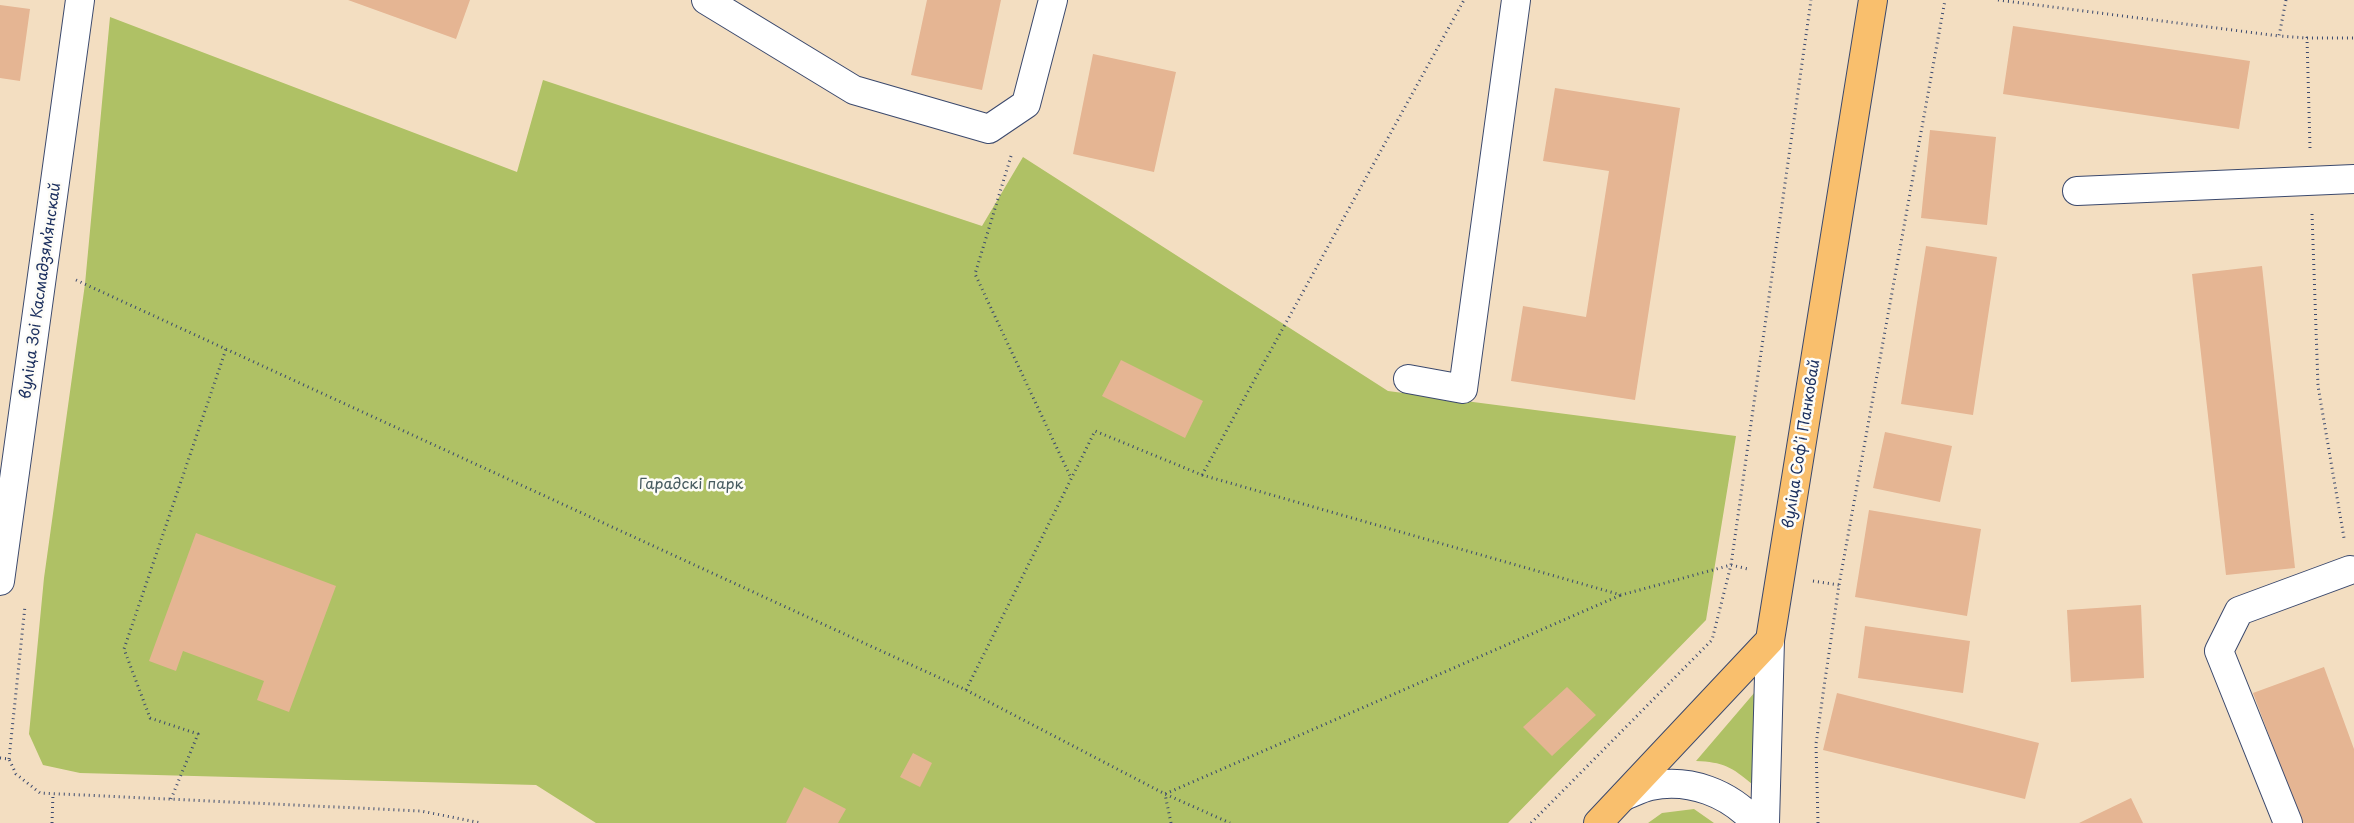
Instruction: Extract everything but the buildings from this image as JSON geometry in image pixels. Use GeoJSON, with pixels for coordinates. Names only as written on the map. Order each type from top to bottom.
{"type":"FeatureCollection","features":[{"type":"Feature","properties":{"kind":"main road","name":"вуліца Софʼі Панковай"},"geometry":{"type":"LineString","coordinates":[[1770,640],[1873,0]]}},
{"type":"Feature","properties":{"kind":"main road"},"geometry":{"type":"LineString","coordinates":[[1598,823],[1770,640]]}},
{"type":"Feature","properties":{"kind":"street","name":"вуліца Зоі Касмадзямʼянскай"},"geometry":{"type":"LineString","coordinates":[[0,581],[80,0]]}},
{"type":"Feature","properties":{"kind":"street"},"geometry":{"type":"LineString","coordinates":[[706,0],[854,90],[989,129],[1026,104],[1053,0]]}},
{"type":"Feature","properties":{"kind":"street"},"geometry":{"type":"LineString","coordinates":[[1408,379],[1463,389],[1516,0]]}},
{"type":"Feature","properties":{"kind":"street"},"geometry":{"type":"LineString","coordinates":[[2077,191],[2354,180]]}},
{"type":"Feature","properties":{"kind":"street"},"geometry":{"type":"LineString","coordinates":[[2288,823],[2218,651],[2239,611],[2350,570]]}},
{"type":"Feature","properties":{"kind":"street"},"geometry":{"type":"LineString","coordinates":[[1765,823],[1770,640]]}},
{"type":"Feature","properties":{"kind":"street"},"geometry":{"type":"LineString","coordinates":[[1624,796],[1648,786],[1669,784],[1691,785],[1719,794],[1742,808],[1756,823]]}},
{"type":"Feature","properties":{"kind":"path"},"geometry":{"type":"LineString","coordinates":[[1202,475],[1464,0]]}},
{"type":"Feature","properties":{"kind":"path"},"geometry":{"type":"LineString","coordinates":[[1530,823],[1712,640],[1731,565],[1811,0]]}},
{"type":"Feature","properties":{"kind":"path"},"geometry":{"type":"LineString","coordinates":[[1818,823],[1816,744],[1841,576],[1945,0]]}},
{"type":"Feature","properties":{"kind":"path"},"geometry":{"type":"LineString","coordinates":[[1998,0],[2279,36],[2354,38]]}},
{"type":"Feature","properties":{"kind":"path"},"geometry":{"type":"LineString","coordinates":[[2279,36],[2286,0]]}},
{"type":"Feature","properties":{"kind":"path"},"geometry":{"type":"LineString","coordinates":[[2307,38],[2318,386],[2350,570]]}},
{"type":"Feature","properties":{"kind":"path"},"geometry":{"type":"LineString","coordinates":[[1026,104],[975,274],[1071,478]]}},
{"type":"Feature","properties":{"kind":"path"},"geometry":{"type":"LineString","coordinates":[[69,276],[966,690],[1165,794],[1230,823]]}},
{"type":"Feature","properties":{"kind":"path"},"geometry":{"type":"LineString","coordinates":[[171,799],[198,734],[150,718],[124,649],[226,348]]}},
{"type":"Feature","properties":{"kind":"path"},"geometry":{"type":"LineString","coordinates":[[966,690],[1095,431],[1202,475],[1621,595]]}},
{"type":"Feature","properties":{"kind":"path"},"geometry":{"type":"LineString","coordinates":[[1165,794],[1621,595],[1731,565]]}},
{"type":"Feature","properties":{"kind":"path"},"geometry":{"type":"LineString","coordinates":[[0,758],[9,759],[16,774],[40,793],[421,811],[480,823]]}},
{"type":"Feature","properties":{"kind":"path"},"geometry":{"type":"LineString","coordinates":[[52,823],[53,794]]}},
{"type":"Feature","properties":{"kind":"path"},"geometry":{"type":"LineString","coordinates":[[1165,794],[1171,823]]}},
{"type":"Feature","properties":{"kind":"green space","name":"Гарадскі парк"},"geometry":{"type":"Polygon","coordinates":[[[110,17],[517,172],[543,80],[982,226],[1023,157],[1388,391],[1736,436],[1706,620],[1508,823],[596,823],[536,785],[80,773],[43,765],[29,734],[44,578],[85,284],[110,17]]]}},
{"type":"Feature","properties":{"kind":"green space"},"geometry":{"type":"Polygon","coordinates":[[[1755,692],[1752,784],[1727,766],[1696,761],[1755,692]]]}},
{"type":"Feature","properties":{"kind":"green space"},"geometry":{"type":"Polygon","coordinates":[[[1694,809],[1714,823],[1648,823],[1662,813],[1694,809]]]}}]}
